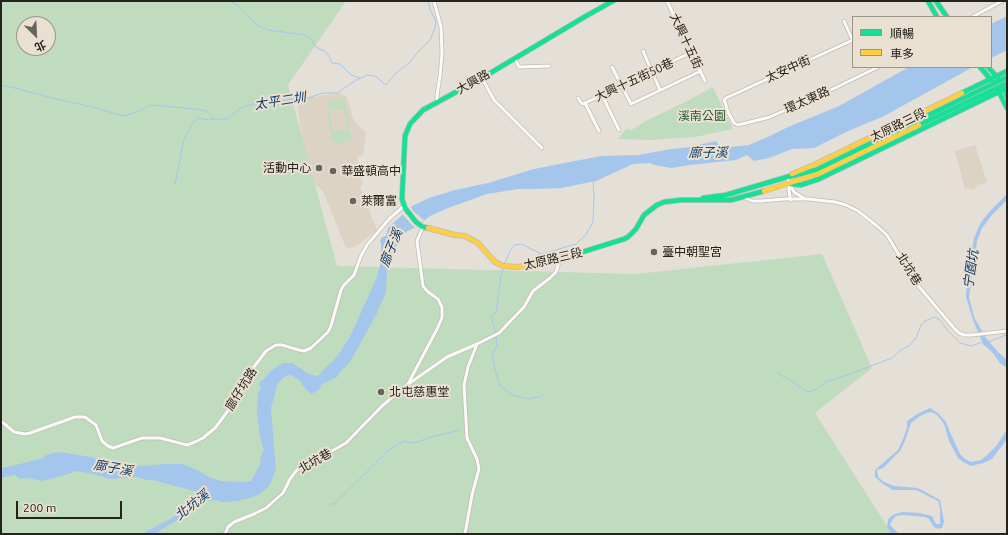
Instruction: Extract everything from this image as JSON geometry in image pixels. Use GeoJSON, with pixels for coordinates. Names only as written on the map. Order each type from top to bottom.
{"type":"FeatureCollection","features":[{"type":"Feature","properties":{"kind":"main road","name":"大興路"},"geometry":{"type":"LineString","coordinates":[[404,207],[402,199],[405,136],[410,124],[421,112],[613,1]]}},
{"type":"Feature","properties":{"kind":"main road"},"geometry":{"type":"LineString","coordinates":[[928,1],[936,16]]}},
{"type":"Feature","properties":{"kind":"main road"},"geometry":{"type":"LineString","coordinates":[[936,1],[945,16]]}},
{"type":"Feature","properties":{"kind":"main road"},"geometry":{"type":"LineString","coordinates":[[981,68],[993,84],[1007,108]]}},
{"type":"Feature","properties":{"kind":"main road"},"geometry":{"type":"LineString","coordinates":[[989,68],[1005,86],[1007,96]]}},
{"type":"Feature","properties":{"kind":"main road","name":"太原路三段"},"geometry":{"type":"LineString","coordinates":[[422,227],[465,236],[478,243],[495,262],[505,267],[518,267],[560,259],[628,237],[636,229],[644,215],[657,205],[670,200],[730,200],[743,198],[789,183],[801,185],[819,179],[993,84],[1007,71]]}},
{"type":"Feature","properties":{"kind":"main road","name":"太原路三段"},"geometry":{"type":"LineString","coordinates":[[998,78],[1007,77]]}},
{"type":"Feature","properties":{"kind":"main road","name":"太原路三段"},"geometry":{"type":"LineString","coordinates":[[681,200],[726,195],[816,170],[993,84],[1005,86]]}},
{"type":"Feature","properties":{"kind":"main road"},"geometry":{"type":"LineString","coordinates":[[404,207],[413,219],[422,227]]}},
{"type":"Feature","properties":{"kind":"street"},"geometry":{"type":"LineString","coordinates":[[434,1],[440,27],[442,54],[437,102]]}},
{"type":"Feature","properties":{"kind":"street","name":"大興十五街"},"geometry":{"type":"LineString","coordinates":[[667,1],[705,81]]}},
{"type":"Feature","properties":{"kind":"street"},"geometry":{"type":"LineString","coordinates":[[974,16],[1002,1]]}},
{"type":"Feature","properties":{"kind":"street"},"geometry":{"type":"LineString","coordinates":[[844,21],[852,39]]}},
{"type":"Feature","properties":{"kind":"street","name":"太安中街"},"geometry":{"type":"LineString","coordinates":[[734,123],[724,100],[726,98],[852,41]]}},
{"type":"Feature","properties":{"kind":"street"},"geometry":{"type":"LineString","coordinates":[[643,51],[660,90]]}},
{"type":"Feature","properties":{"kind":"street","name":"大興十五街50巷"},"geometry":{"type":"LineString","coordinates":[[578,98],[582,104],[585,103],[692,52]]}},
{"type":"Feature","properties":{"kind":"street"},"geometry":{"type":"LineString","coordinates":[[514,58],[519,67],[549,66]]}},
{"type":"Feature","properties":{"kind":"street"},"geometry":{"type":"LineString","coordinates":[[612,66],[631,104],[700,71]]}},
{"type":"Feature","properties":{"kind":"street"},"geometry":{"type":"LineString","coordinates":[[866,68],[868,72]]}},
{"type":"Feature","properties":{"kind":"street","name":"環太東路"},"geometry":{"type":"LineString","coordinates":[[734,123],[738,125],[770,117],[876,68]]}},
{"type":"Feature","properties":{"kind":"street"},"geometry":{"type":"LineString","coordinates":[[482,78],[494,100],[542,148]]}},
{"type":"Feature","properties":{"kind":"street"},"geometry":{"type":"LineString","coordinates":[[602,95],[619,130]]}},
{"type":"Feature","properties":{"kind":"street"},"geometry":{"type":"LineString","coordinates":[[585,103],[599,131]]}},
{"type":"Feature","properties":{"kind":"street"},"geometry":{"type":"LineString","coordinates":[[787,177],[794,192],[808,199]]}},
{"type":"Feature","properties":{"kind":"street"},"geometry":{"type":"LineString","coordinates":[[789,183],[791,200]]}},
{"type":"Feature","properties":{"kind":"street","name":"北坑巷"},"geometry":{"type":"LineString","coordinates":[[743,198],[752,201],[808,199],[835,202],[846,205],[858,211],[887,235],[915,282],[959,333],[972,336],[1007,332]]}},
{"type":"Feature","properties":{"kind":"street","name":"廍仔坑路"},"geometry":{"type":"LineString","coordinates":[[1,420],[14,432],[25,434],[75,417],[85,417],[96,425],[102,441],[113,448],[142,438],[160,438],[187,445],[203,438],[215,428],[236,400],[247,376],[266,351],[276,345],[282,345],[304,351],[311,348],[328,332],[344,285],[354,275],[367,245],[390,218],[404,207]]}},
{"type":"Feature","properties":{"kind":"street","name":"北坑巷"},"geometry":{"type":"LineString","coordinates":[[407,385],[442,318],[442,307],[438,299],[428,292],[423,286],[417,241],[422,227]]}},
{"type":"Feature","properties":{"kind":"street","name":"北坑巷"},"geometry":{"type":"LineString","coordinates":[[225,534],[228,527],[234,522],[266,508],[283,493],[296,471],[306,464],[346,443],[382,406],[407,385],[447,357],[499,333],[524,307],[533,291],[556,272],[560,259]]}},
{"type":"Feature","properties":{"kind":"street"},"geometry":{"type":"LineString","coordinates":[[465,534],[472,495],[479,469],[477,459],[467,438],[464,385],[468,367],[477,344]]}},
{"type":"Feature","properties":{"kind":"shaded area","name":"華盛頓高中"},"geometry":{"type":"Polygon","coordinates":[[[340,93],[347,97],[353,119],[366,133],[363,155],[357,156],[363,185],[360,187],[377,230],[355,247],[346,248],[323,191],[308,177],[296,97],[314,97],[340,93]]]}},
{"type":"Feature","properties":{"kind":"shaded area"},"geometry":{"type":"Polygon","coordinates":[[[975,145],[987,182],[970,190],[969,188],[965,189],[955,151],[975,145]]]}},
{"type":"Feature","properties":{"kind":"green space"},"geometry":{"type":"Polygon","coordinates":[[[1,1],[346,1],[288,85],[337,266],[636,274],[822,254],[872,368],[815,413],[892,534],[1,534],[1,1]]]}},
{"type":"Feature","properties":{"kind":"green space","name":"溪南公園"},"geometry":{"type":"Polygon","coordinates":[[[713,87],[733,129],[695,137],[650,140],[618,139],[625,130],[629,128],[630,131],[642,123],[713,87]]]}},
{"type":"Feature","properties":{"kind":"green space"},"geometry":{"type":"Polygon","coordinates":[[[344,97],[352,142],[349,142],[348,139],[342,144],[337,144],[332,139],[327,115],[331,109],[335,107],[328,108],[327,101],[341,99],[342,105],[338,106],[343,107],[342,98],[344,97]],[[336,109],[333,110],[330,115],[333,131],[346,130],[348,134],[344,111],[336,109]]]}},
{"type":"Feature","properties":{"kind":"water"},"geometry":{"type":"Polygon","coordinates":[[[1007,16],[1007,50],[992,58],[992,24],[1007,16]]]}},
{"type":"Feature","properties":{"kind":"water"},"geometry":{"type":"Polygon","coordinates":[[[907,68],[971,68],[884,116],[846,132],[814,148],[792,149],[769,158],[754,161],[747,155],[736,160],[671,168],[650,163],[633,164],[596,181],[562,188],[518,189],[487,194],[430,216],[416,227],[406,232],[399,240],[387,271],[386,292],[376,315],[350,362],[337,377],[321,385],[320,389],[311,394],[302,385],[301,381],[293,376],[289,375],[278,383],[271,408],[276,469],[268,487],[260,494],[237,501],[223,502],[216,500],[200,502],[176,521],[154,534],[143,534],[194,504],[201,496],[198,492],[137,477],[110,479],[76,471],[42,481],[28,478],[20,479],[15,475],[1,478],[1,468],[43,458],[46,455],[59,452],[91,457],[105,463],[144,466],[183,464],[211,478],[221,481],[251,481],[260,465],[261,456],[264,450],[260,438],[257,412],[258,394],[261,389],[259,383],[272,370],[283,363],[292,363],[309,374],[316,376],[320,375],[321,372],[334,360],[352,333],[377,277],[381,261],[380,241],[382,237],[386,236],[388,228],[412,206],[429,198],[455,190],[488,183],[534,169],[601,156],[638,155],[690,147],[716,141],[721,148],[749,145],[839,106],[907,68]]]}},
{"type":"Feature","properties":{"kind":"water"},"geometry":{"type":"Polygon","coordinates":[[[1007,194],[1007,200],[991,216],[982,228],[977,241],[969,297],[974,317],[986,338],[1007,360],[1007,368],[1000,363],[992,352],[983,344],[973,320],[966,297],[967,280],[974,238],[982,221],[1007,194]]]}},
{"type":"Feature","properties":{"kind":"water"},"geometry":{"type":"Polygon","coordinates":[[[930,408],[938,413],[946,422],[960,454],[971,462],[981,460],[986,456],[997,445],[1007,429],[1007,439],[992,459],[971,466],[958,458],[949,441],[944,424],[937,415],[931,412],[927,413],[911,423],[900,451],[883,468],[877,470],[878,477],[884,482],[894,486],[918,488],[940,500],[944,522],[942,528],[938,529],[934,527],[929,519],[925,517],[903,515],[896,516],[890,525],[901,534],[891,534],[887,527],[889,518],[895,514],[903,512],[932,516],[936,524],[940,524],[940,508],[938,501],[916,490],[893,490],[875,477],[875,470],[898,450],[907,428],[907,421],[930,408]]]}},
{"type":"Feature","properties":{"kind":"pier"},"geometry":{"type":"Polygon","coordinates":[[[410,205],[413,211],[424,220],[415,228],[402,214],[410,205]]]}},
{"type":"Feature","properties":{"kind":"waterway"},"geometry":{"type":"LineString","coordinates":[[230,1],[241,8],[257,25],[268,30],[305,35],[311,39],[316,47],[326,52],[332,63],[340,64],[353,76],[360,78]]}},
{"type":"Feature","properties":{"kind":"waterway","name":"太平二圳"},"geometry":{"type":"LineString","coordinates":[[3,85],[123,116],[134,113],[151,105],[195,109],[206,111],[213,119],[228,119],[239,109],[253,104],[277,103],[290,99],[304,99],[323,93],[337,93],[356,80],[368,75],[375,76],[386,85],[395,74],[410,62],[430,40],[436,21],[428,1]]}},
{"type":"Feature","properties":{"kind":"waterway","name":"宁園坑"},"geometry":{"type":"LineString","coordinates":[[1006,61],[1007,57]]}},
{"type":"Feature","properties":{"kind":"waterway"},"geometry":{"type":"LineString","coordinates":[[175,184],[184,139],[191,126],[197,118],[209,120],[213,119]]}},
{"type":"Feature","properties":{"kind":"waterway"},"geometry":{"type":"LineString","coordinates":[[504,265],[510,251],[515,245],[522,244],[542,254],[576,244],[585,236],[593,222],[593,182]]}},
{"type":"Feature","properties":{"kind":"waterway"},"geometry":{"type":"LineString","coordinates":[[496,333],[491,316],[496,312],[503,268]]}},
{"type":"Feature","properties":{"kind":"waterway"},"geometry":{"type":"LineString","coordinates":[[777,373],[807,392],[816,390],[826,382],[892,358],[901,350],[909,346],[916,338],[921,325],[925,321],[934,317],[940,320],[960,343],[971,346],[983,342]]}},
{"type":"Feature","properties":{"kind":"waterway"},"geometry":{"type":"LineString","coordinates":[[988,342],[1006,335]]}},
{"type":"Feature","properties":{"kind":"waterway"},"geometry":{"type":"LineString","coordinates":[[496,336],[497,345],[492,355],[496,374],[501,387],[513,395],[529,399],[542,396]]}},
{"type":"Feature","properties":{"kind":"waterway"},"geometry":{"type":"LineString","coordinates":[[330,504],[334,504],[389,450],[404,441],[414,443],[459,430]]}},
{"type":"Feature","properties":{"kind":"traffic: fast"},"geometry":{"type":"LineString","coordinates":[[428,228],[423,227],[416,222],[405,208],[402,199],[405,136],[410,124],[423,110],[482,78],[613,1]]}},
{"type":"Feature","properties":{"kind":"traffic: fast"},"geometry":{"type":"LineString","coordinates":[[928,1],[936,16]]}},
{"type":"Feature","properties":{"kind":"traffic: fast"},"geometry":{"type":"LineString","coordinates":[[936,1],[946,16]]}},
{"type":"Feature","properties":{"kind":"traffic: fast"},"geometry":{"type":"LineString","coordinates":[[981,68],[992,81]]}},
{"type":"Feature","properties":{"kind":"traffic: fast"},"geometry":{"type":"LineString","coordinates":[[989,68],[998,78]]}},
{"type":"Feature","properties":{"kind":"traffic: fast"},"geometry":{"type":"LineString","coordinates":[[962,93],[1007,71]]}},
{"type":"Feature","properties":{"kind":"traffic: fast"},"geometry":{"type":"LineString","coordinates":[[703,198],[726,195],[816,170],[1007,77]]}},
{"type":"Feature","properties":{"kind":"traffic: fast"},"geometry":{"type":"LineString","coordinates":[[919,125],[1007,83]]}},
{"type":"Feature","properties":{"kind":"traffic: fast"},"geometry":{"type":"LineString","coordinates":[[1004,87],[1007,96]]}},
{"type":"Feature","properties":{"kind":"traffic: fast"},"geometry":{"type":"LineString","coordinates":[[790,184],[801,185],[819,179],[1007,88]]}},
{"type":"Feature","properties":{"kind":"traffic: fast"},"geometry":{"type":"LineString","coordinates":[[998,90],[1007,108]]}},
{"type":"Feature","properties":{"kind":"traffic: fast"},"geometry":{"type":"LineString","coordinates":[[537,263],[560,259],[624,239],[636,229],[644,215],[657,205],[664,202],[681,200],[731,200],[764,191]]}},
{"type":"Feature","properties":{"kind":"traffic: slow"},"geometry":{"type":"LineString","coordinates":[[792,174],[814,165],[962,93]]}},
{"type":"Feature","properties":{"kind":"traffic: slow"},"geometry":{"type":"LineString","coordinates":[[764,191],[818,174],[919,125]]}},
{"type":"Feature","properties":{"kind":"traffic: slow"},"geometry":{"type":"LineString","coordinates":[[428,228],[465,236],[478,243],[495,262],[503,266],[518,267],[537,263]]}},
{"type":"Feature","properties":{"kind":"place","name":"活動中心"},"geometry":{"type":"Point","coordinates":[319,168]}},
{"type":"Feature","properties":{"kind":"place","name":"華盛頓高中"},"geometry":{"type":"Point","coordinates":[333,171]}},
{"type":"Feature","properties":{"kind":"place","name":"萊爾富"},"geometry":{"type":"Point","coordinates":[353,201]}},
{"type":"Feature","properties":{"kind":"place","name":"臺中朝聖宮"},"geometry":{"type":"Point","coordinates":[654,252]}},
{"type":"Feature","properties":{"kind":"place","name":"北屯慈惠堂"},"geometry":{"type":"Point","coordinates":[381,392]}},
{"type":"Feature","properties":{"kind":"water label","name":"廍子溪"},"geometry":{"type":"Point","coordinates":[708,153]}},
{"type":"Feature","properties":{"kind":"water label","name":"廍子溪"},"geometry":{"type":"Point","coordinates":[391,248]}},
{"type":"Feature","properties":{"kind":"water label","name":"廍子溪"},"geometry":{"type":"Point","coordinates":[113,468]}},
{"type":"Feature","properties":{"kind":"water label","name":"北坑溪"},"geometry":{"type":"Point","coordinates":[192,505]}}]}
